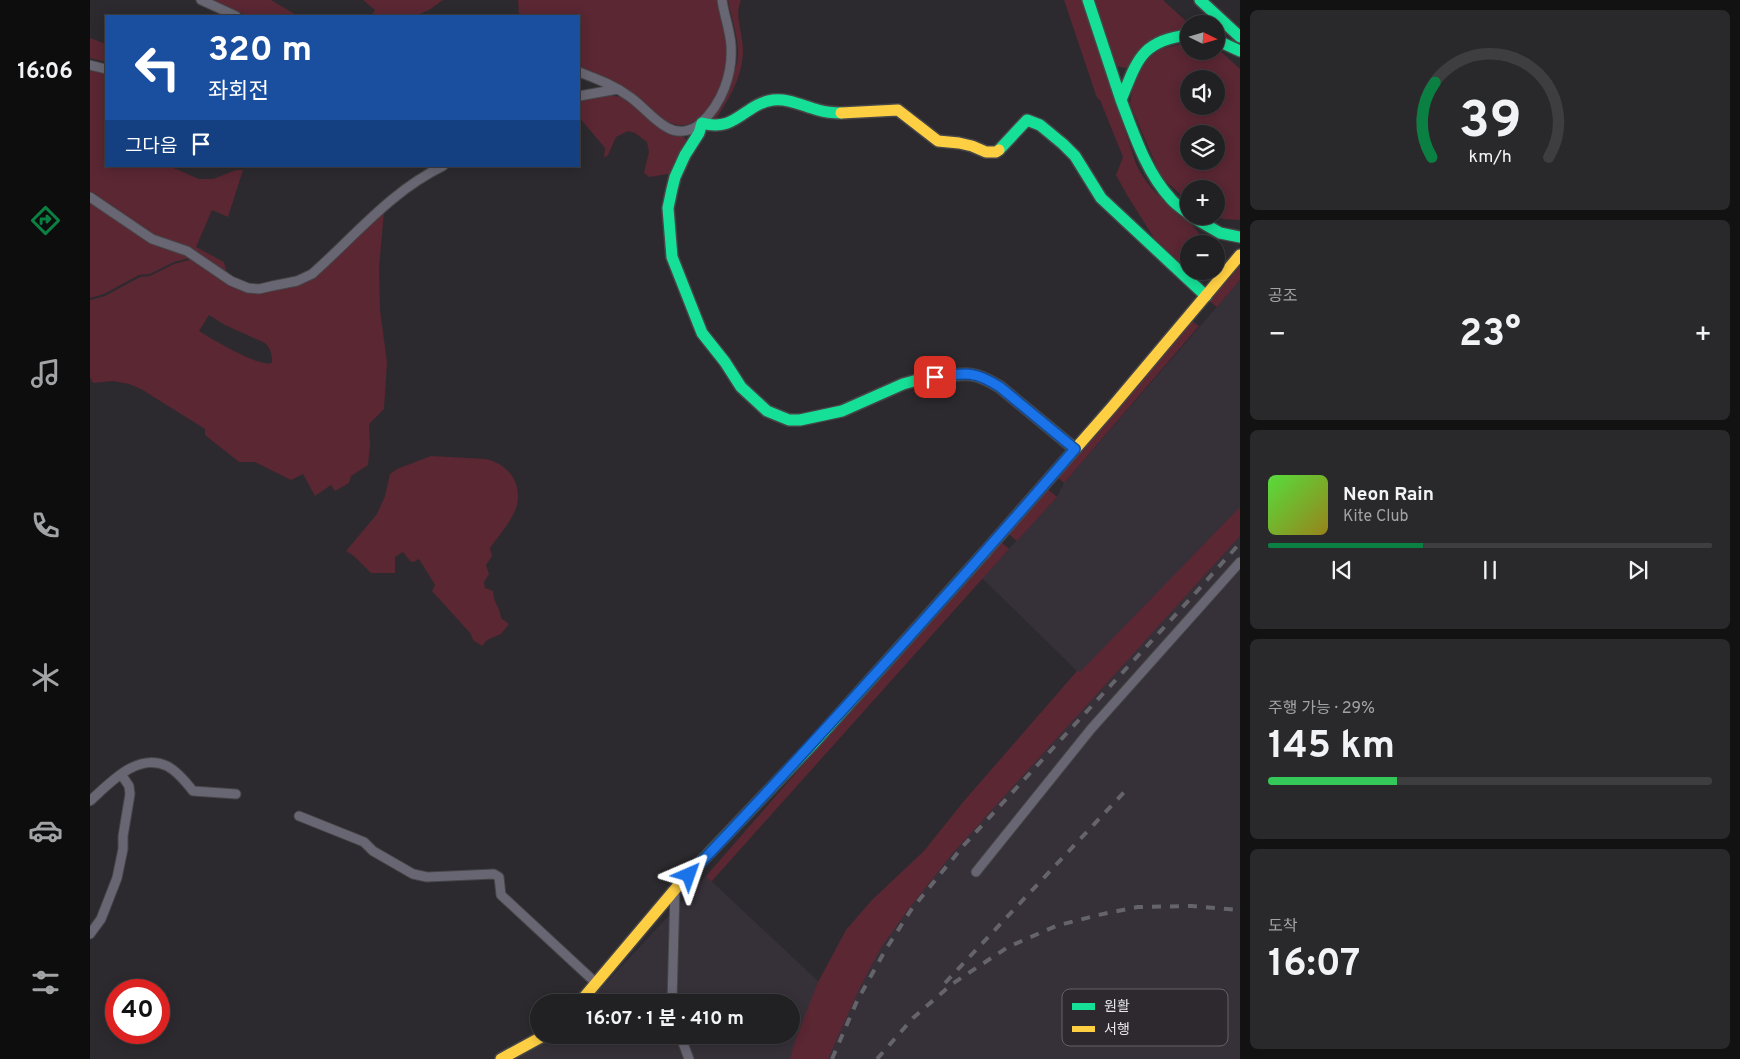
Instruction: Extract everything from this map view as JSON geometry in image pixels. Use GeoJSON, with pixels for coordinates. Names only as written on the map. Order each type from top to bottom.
{"type":"FeatureCollection","features":[{"type":"Feature","properties":{"kind":"main road"},"geometry":{"type":"LineString","coordinates":[[1088,0],[1122,100],[1143,153],[1157,180],[1171,199],[1180,207]]}},
{"type":"Feature","properties":{"kind":"main road"},"geometry":{"type":"LineString","coordinates":[[1200,0],[1240,37]]}},
{"type":"Feature","properties":{"kind":"main road"},"geometry":{"type":"LineString","coordinates":[[1226,24],[1240,26]]}},
{"type":"Feature","properties":{"kind":"main road"},"geometry":{"type":"LineString","coordinates":[[1122,100],[1128,78],[1136,61],[1163,41],[1180,37]]}},
{"type":"Feature","properties":{"kind":"main road"},"geometry":{"type":"LineString","coordinates":[[1225,44],[1240,51]]}},
{"type":"Feature","properties":{"kind":"main road"},"geometry":{"type":"LineString","coordinates":[[1075,449],[1000,387],[987,379],[968,373],[921,379],[903,384],[842,411],[813,418],[789,420],[779,418],[761,405],[741,387],[702,333],[672,257],[668,208],[672,189],[675,177],[699,133],[702,123],[711,127],[720,126],[768,101],[780,100],[826,112],[840,113],[894,109],[901,111],[938,141],[965,144],[986,152],[996,152],[1027,120],[1046,129],[1075,156],[1101,198],[1206,296]]}},
{"type":"Feature","properties":{"kind":"main road"},"geometry":{"type":"LineString","coordinates":[[1208,225],[1220,232],[1240,237]]}},
{"type":"Feature","properties":{"kind":"main road"},"geometry":{"type":"LineString","coordinates":[[587,994],[675,889],[812,745],[961,579],[1075,449],[1240,255]]}},
{"type":"Feature","properties":{"kind":"main road"},"geometry":{"type":"LineString","coordinates":[[501,1059],[530,1043]]}},
{"type":"Feature","properties":{"kind":"street"},"geometry":{"type":"LineString","coordinates":[[201,0],[234,15]]}},
{"type":"Feature","properties":{"kind":"street"},"geometry":{"type":"LineString","coordinates":[[580,72],[607,82],[629,96],[670,130],[687,131],[695,128],[702,123],[719,100],[730,68],[731,45],[722,0]]}},
{"type":"Feature","properties":{"kind":"street"},"geometry":{"type":"LineString","coordinates":[[90,65],[105,69]]}},
{"type":"Feature","properties":{"kind":"street"},"geometry":{"type":"LineString","coordinates":[[580,96],[618,89]]}},
{"type":"Feature","properties":{"kind":"street"},"geometry":{"type":"LineString","coordinates":[[90,197],[152,239],[187,251],[231,281],[248,288],[259,289],[297,281],[312,274],[396,196],[413,182],[441,167]]}},
{"type":"Feature","properties":{"kind":"street"},"geometry":{"type":"LineString","coordinates":[[976,872],[1091,729],[1240,562]]}},
{"type":"Feature","properties":{"kind":"street"},"geometry":{"type":"LineString","coordinates":[[90,801],[120,774],[143,763],[161,764],[170,767],[193,791],[236,794]]}},
{"type":"Feature","properties":{"kind":"street"},"geometry":{"type":"LineString","coordinates":[[90,934],[101,919],[117,878],[123,850],[123,836],[130,794],[129,786],[120,774]]}},
{"type":"Feature","properties":{"kind":"street"},"geometry":{"type":"LineString","coordinates":[[299,816],[364,842],[373,851],[413,874],[427,877],[494,874],[499,876],[501,895],[596,983]]}},
{"type":"Feature","properties":{"kind":"street"},"geometry":{"type":"LineString","coordinates":[[672,994],[675,889]]}},
{"type":"Feature","properties":{"kind":"street"},"geometry":{"type":"LineString","coordinates":[[683,1044],[689,1059]]}},
{"type":"Feature","properties":{"kind":"shaded area"},"geometry":{"type":"Polygon","coordinates":[[[213,0],[271,0],[296,15],[246,15],[213,0]]]}},
{"type":"Feature","properties":{"kind":"shaded area"},"geometry":{"type":"Polygon","coordinates":[[[363,0],[443,0],[429,10],[417,15],[372,15],[375,10],[363,0]]]}},
{"type":"Feature","properties":{"kind":"shaded area"},"geometry":{"type":"Polygon","coordinates":[[[518,0],[719,0],[729,46],[725,75],[714,99],[698,119],[689,124],[672,124],[627,91],[580,68],[580,15],[519,15],[518,0]]]}},
{"type":"Feature","properties":{"kind":"shaded area"},"geometry":{"type":"Polygon","coordinates":[[[728,0],[741,0],[738,12],[743,44],[742,60],[733,89],[712,125],[707,122],[732,79],[737,61],[738,51],[728,0]]]}},
{"type":"Feature","properties":{"kind":"shaded area"},"geometry":{"type":"Polygon","coordinates":[[[1064,0],[1082,0],[1136,164],[1141,173],[1159,196],[1180,214],[1180,225],[1192,225],[1201,235],[1180,235],[1180,263],[1154,238],[1116,175],[1123,157],[1100,100],[1097,98],[1064,0]]]}},
{"type":"Feature","properties":{"kind":"shaded area"},"geometry":{"type":"Polygon","coordinates":[[[1093,0],[1163,0],[1180,16],[1180,35],[1126,68],[1115,66],[1093,0]]]}},
{"type":"Feature","properties":{"kind":"shaded area"},"geometry":{"type":"Polygon","coordinates":[[[90,38],[105,44],[105,62],[90,58],[90,38]]]}},
{"type":"Feature","properties":{"kind":"shaded area"},"geometry":{"type":"Polygon","coordinates":[[[1180,44],[1180,60],[1225,60],[1225,55],[1240,69],[1240,220],[1225,219],[1225,180],[1180,180],[1180,194],[1161,177],[1130,104],[1133,79],[1150,57],[1161,49],[1180,44]]]}},
{"type":"Feature","properties":{"kind":"shaded area"},"geometry":{"type":"Polygon","coordinates":[[[90,69],[105,72],[105,167],[171,167],[199,179],[213,179],[236,170],[243,170],[228,217],[212,210],[196,247],[224,262],[227,274],[159,239],[90,194],[90,69]]]}},
{"type":"Feature","properties":{"kind":"shaded area"},"geometry":{"type":"Polygon","coordinates":[[[607,95],[622,97],[671,133],[684,137],[686,140],[685,148],[674,173],[649,177],[644,173],[649,152],[647,142],[635,133],[628,131],[616,137],[608,155],[604,158],[605,148],[580,118],[580,100],[607,95]]]}},
{"type":"Feature","properties":{"kind":"shaded area"},"geometry":{"type":"Polygon","coordinates":[[[90,199],[193,257],[174,262],[150,274],[139,275],[104,294],[90,298],[90,199]]]}},
{"type":"Feature","properties":{"kind":"shaded area"},"geometry":{"type":"Polygon","coordinates":[[[384,212],[379,268],[380,310],[387,362],[384,409],[369,424],[370,446],[368,465],[351,476],[349,483],[335,491],[331,485],[315,496],[303,474],[291,480],[255,462],[239,462],[205,435],[205,429],[141,389],[129,384],[113,381],[93,383],[90,377],[90,300],[105,296],[140,277],[150,276],[174,264],[197,260],[240,288],[299,283],[384,212]],[[209,315],[199,331],[246,357],[265,363],[272,363],[271,352],[265,343],[225,325],[209,315]]]}},
{"type":"Feature","properties":{"kind":"shaded area"},"geometry":{"type":"Polygon","coordinates":[[[1240,266],[1240,280],[1217,307],[1209,301],[1240,266]]]}},
{"type":"Feature","properties":{"kind":"shaded area"},"geometry":{"type":"Polygon","coordinates":[[[1240,280],[1240,1059],[507,1059],[536,1044],[800,1044],[800,994],[595,994],[706,876],[819,982],[846,930],[872,900],[924,851],[964,801],[1077,671],[982,578],[1057,497],[1064,483],[1240,280]]]}},
{"type":"Feature","properties":{"kind":"shaded area"},"geometry":{"type":"Polygon","coordinates":[[[1192,321],[1199,326],[1064,483],[1056,476],[1192,321]]]}},
{"type":"Feature","properties":{"kind":"shaded area"},"geometry":{"type":"Polygon","coordinates":[[[431,456],[494,461],[506,469],[515,481],[517,488],[518,496],[515,511],[490,548],[492,556],[486,565],[489,574],[484,582],[485,588],[493,591],[501,618],[509,624],[501,634],[487,640],[482,646],[473,640],[471,634],[432,591],[435,585],[419,559],[414,562],[410,561],[403,552],[395,557],[395,573],[371,573],[354,556],[346,551],[377,514],[385,496],[390,474],[397,469],[431,456]]]}},
{"type":"Feature","properties":{"kind":"shaded area"},"geometry":{"type":"Polygon","coordinates":[[[1046,488],[1057,497],[1017,541],[1006,532],[1046,488]]]}},
{"type":"Feature","properties":{"kind":"shaded area"},"geometry":{"type":"Polygon","coordinates":[[[1240,507],[1240,536],[952,854],[907,911],[882,946],[860,987],[828,1059],[790,1059],[794,1044],[800,1044],[800,1028],[818,982],[846,930],[872,900],[924,851],[964,801],[1077,671],[1080,672],[1240,507]]]}},
{"type":"Feature","properties":{"kind":"shaded area"},"geometry":{"type":"Polygon","coordinates":[[[999,540],[1009,549],[711,882],[706,876],[999,540]]]}},
{"type":"Feature","properties":{"kind":"railway"},"geometry":{"type":"LineString","coordinates":[[832,1059],[857,1001],[886,949],[911,910],[964,845],[1240,543]]}},
{"type":"Feature","properties":{"kind":"railway"},"geometry":{"type":"LineString","coordinates":[[945,983],[1129,787]]}},
{"type":"Feature","properties":{"kind":"railway"},"geometry":{"type":"LineString","coordinates":[[877,1059],[913,1018],[952,984],[1008,947],[1056,926],[1138,907],[1192,906],[1240,910]]}},
{"type":"Feature","properties":{"kind":"traffic: fast"},"geometry":{"type":"LineString","coordinates":[[1088,0],[1121,100],[1132,74],[1143,55],[1160,42],[1180,37]]}},
{"type":"Feature","properties":{"kind":"traffic: fast"},"geometry":{"type":"LineString","coordinates":[[1200,0],[1240,37]]}},
{"type":"Feature","properties":{"kind":"traffic: fast"},"geometry":{"type":"LineString","coordinates":[[1225,44],[1240,51]]}},
{"type":"Feature","properties":{"kind":"traffic: fast"},"geometry":{"type":"LineString","coordinates":[[841,113],[821,111],[790,101],[773,100],[754,107],[732,121],[723,124],[702,123],[699,133],[685,155],[672,189],[668,208],[672,257],[702,333],[725,362],[741,387],[767,411],[789,420],[800,420],[842,411],[903,384],[938,377]]}},
{"type":"Feature","properties":{"kind":"traffic: fast"},"geometry":{"type":"LineString","coordinates":[[1121,100],[1136,139],[1154,177],[1173,201],[1180,207]]}},
{"type":"Feature","properties":{"kind":"traffic: fast"},"geometry":{"type":"LineString","coordinates":[[999,150],[1027,120],[1040,125],[1075,156],[1101,198],[1206,296]]}},
{"type":"Feature","properties":{"kind":"traffic: fast"},"geometry":{"type":"LineString","coordinates":[[1206,225],[1220,233],[1240,237]]}},
{"type":"Feature","properties":{"kind":"traffic: fast"},"geometry":{"type":"LineString","coordinates":[[677,887],[812,745],[985,552]]}},
{"type":"Feature","properties":{"kind":"traffic: slow"},"geometry":{"type":"LineString","coordinates":[[841,113],[898,110],[938,141],[959,143],[986,152],[996,152],[999,150]]}},
{"type":"Feature","properties":{"kind":"traffic: slow"},"geometry":{"type":"LineString","coordinates":[[985,552],[1112,407],[1240,255]]}},
{"type":"Feature","properties":{"kind":"traffic: slow"},"geometry":{"type":"LineString","coordinates":[[938,377],[970,374],[991,382],[1000,387],[1075,449]]}},
{"type":"Feature","properties":{"kind":"traffic: slow"},"geometry":{"type":"LineString","coordinates":[[587,994],[677,887]]}},
{"type":"Feature","properties":{"kind":"traffic: slow"},"geometry":{"type":"LineString","coordinates":[[501,1059],[530,1043]]}},
{"type":"Feature","properties":{"kind":"route"},"geometry":{"type":"LineString","coordinates":[[689,875],[812,745],[1075,449],[1000,387],[987,379],[977,374],[968,373],[935,377]]}}]}
